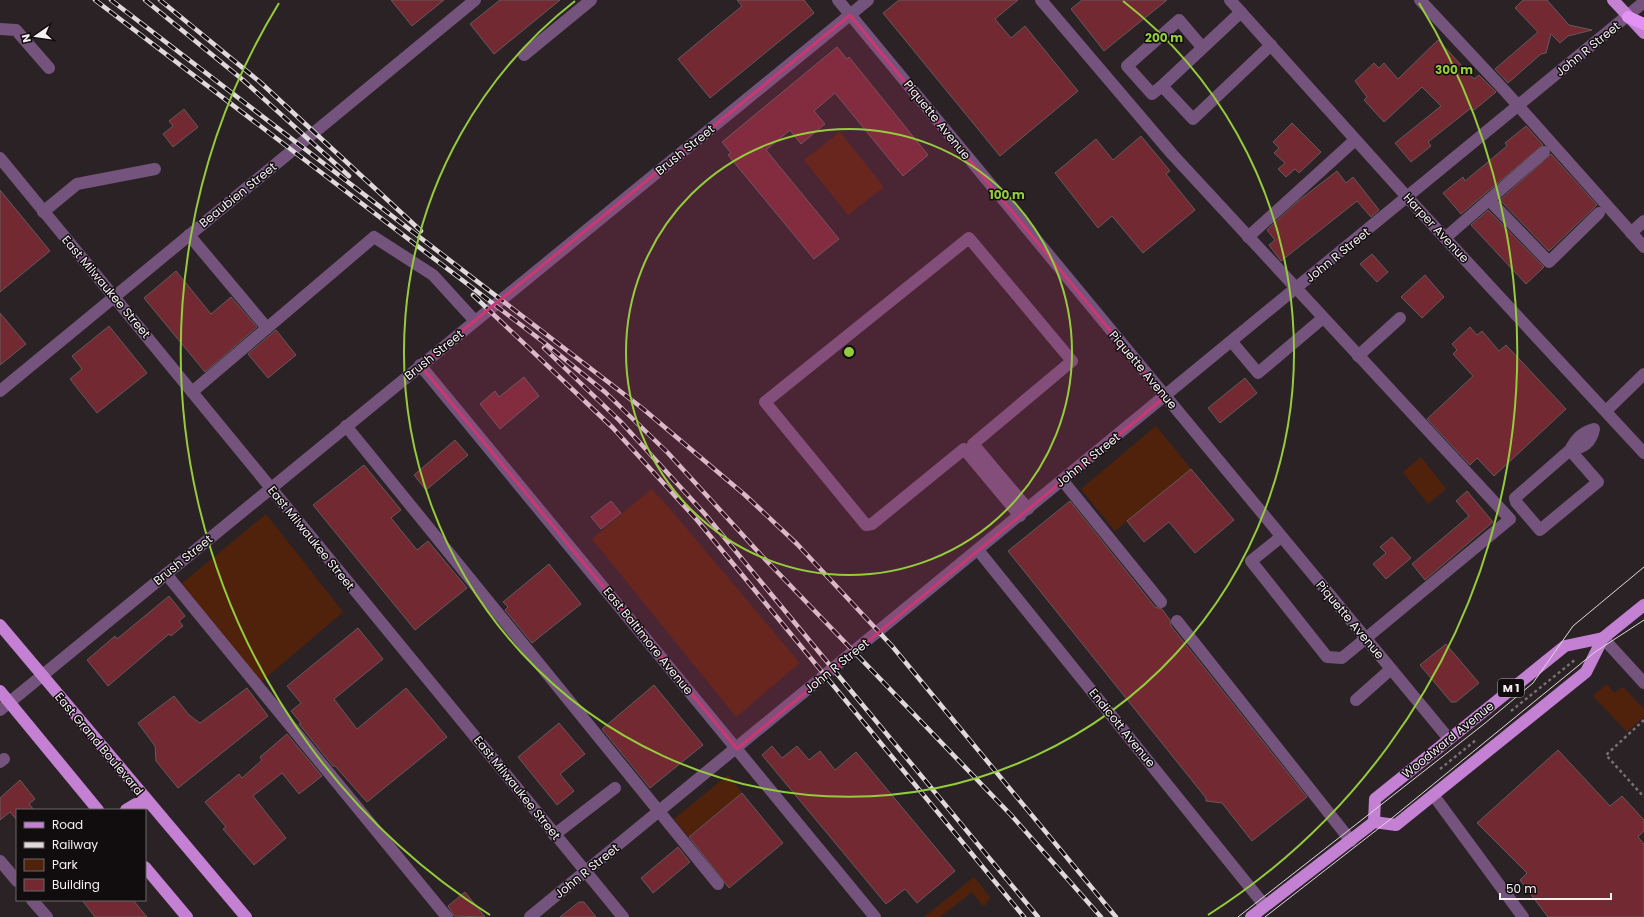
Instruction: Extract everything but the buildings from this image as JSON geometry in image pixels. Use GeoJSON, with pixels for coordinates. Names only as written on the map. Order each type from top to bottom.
{"type":"FeatureCollection","features":[{"type":"Feature","properties":{"kind":"highway"},"geometry":{"type":"LineString","coordinates":[[1628,17],[1644,24]]}},
{"type":"Feature","properties":{"kind":"main road"},"geometry":{"type":"LineString","coordinates":[[1613,0],[1644,33]]}},
{"type":"Feature","properties":{"kind":"main road","name":"Woodward Avenue"},"geometry":{"type":"LineString","coordinates":[[1602,638],[1586,672],[1434,796],[1396,825],[1374,822],[1375,799],[1565,646],[1602,638],[1644,605]]}},
{"type":"Feature","properties":{"kind":"main road","name":"East Grand Boulevard"},"geometry":{"type":"LineString","coordinates":[[0,625],[246,917]]}},
{"type":"Feature","properties":{"kind":"main road"},"geometry":{"type":"LineString","coordinates":[[0,691],[97,809]]}},
{"type":"Feature","properties":{"kind":"main road"},"geometry":{"type":"LineString","coordinates":[[128,809],[136,804],[149,803]]}},
{"type":"Feature","properties":{"kind":"main road"},"geometry":{"type":"LineString","coordinates":[[1251,917],[1374,822]]}},
{"type":"Feature","properties":{"kind":"main road"},"geometry":{"type":"LineString","coordinates":[[146,868],[187,917]]}},
{"type":"Feature","properties":{"kind":"street","name":"Beaubien Street"},"geometry":{"type":"LineString","coordinates":[[0,391],[475,0]]}},
{"type":"Feature","properties":{"kind":"street"},"geometry":{"type":"LineString","coordinates":[[524,55],[591,0]]}},
{"type":"Feature","properties":{"kind":"street","name":"Piquette Avenue"},"geometry":{"type":"LineString","coordinates":[[838,0],[1391,670],[1450,739]]}},
{"type":"Feature","properties":{"kind":"street","name":"Brush Street"},"geometry":{"type":"LineString","coordinates":[[0,710],[868,0]]}},
{"type":"Feature","properties":{"kind":"street"},"geometry":{"type":"LineString","coordinates":[[1041,0],[1172,154],[1510,519],[1342,658],[1327,656],[1251,560],[1281,537]]}},
{"type":"Feature","properties":{"kind":"street","name":"Harper Avenue"},"geometry":{"type":"LineString","coordinates":[[1230,0],[1408,198],[1644,452]]}},
{"type":"Feature","properties":{"kind":"street"},"geometry":{"type":"LineString","coordinates":[[1420,0],[1644,247]]}},
{"type":"Feature","properties":{"kind":"street","name":"John R Street"},"geometry":{"type":"LineString","coordinates":[[530,917],[1408,198],[1517,106],[1628,17],[1644,2]]}},
{"type":"Feature","properties":{"kind":"street"},"geometry":{"type":"LineString","coordinates":[[1202,47],[1179,20],[1127,66],[1152,94],[1241,12]]}},
{"type":"Feature","properties":{"kind":"street"},"geometry":{"type":"LineString","coordinates":[[0,29],[16,30],[49,68]]}},
{"type":"Feature","properties":{"kind":"street"},"geometry":{"type":"LineString","coordinates":[[1162,86],[1194,119],[1271,45]]}},
{"type":"Feature","properties":{"kind":"street"},"geometry":{"type":"LineString","coordinates":[[1248,237],[1355,140]]}},
{"type":"Feature","properties":{"kind":"street"},"geometry":{"type":"LineString","coordinates":[[1446,238],[1544,152]]}},
{"type":"Feature","properties":{"kind":"street","name":"East Milwaukee Street"},"geometry":{"type":"LineString","coordinates":[[0,158],[554,835],[623,917]]}},
{"type":"Feature","properties":{"kind":"street"},"geometry":{"type":"LineString","coordinates":[[43,212],[77,184],[155,169]]}},
{"type":"Feature","properties":{"kind":"street"},"geometry":{"type":"LineString","coordinates":[[1489,200],[1549,262],[1599,213]]}},
{"type":"Feature","properties":{"kind":"street"},"geometry":{"type":"LineString","coordinates":[[1631,232],[1644,221]]}},
{"type":"Feature","properties":{"kind":"street"},"geometry":{"type":"LineString","coordinates":[[189,235],[267,328]]}},
{"type":"Feature","properties":{"kind":"street"},"geometry":{"type":"LineString","coordinates":[[192,392],[374,237],[433,275],[475,321]]}},
{"type":"Feature","properties":{"kind":"street"},"geometry":{"type":"LineString","coordinates":[[969,238],[1072,361],[973,444],[1024,512],[964,449],[872,524],[866,525],[765,402],[969,238]]}},
{"type":"Feature","properties":{"kind":"street"},"geometry":{"type":"LineString","coordinates":[[1232,342],[1258,373],[1323,318]]}},
{"type":"Feature","properties":{"kind":"street"},"geometry":{"type":"LineString","coordinates":[[1358,356],[1400,318]]}},
{"type":"Feature","properties":{"kind":"street","name":"East Baltimore Avenue"},"geometry":{"type":"LineString","coordinates":[[420,365],[875,917]]}},
{"type":"Feature","properties":{"kind":"street"},"geometry":{"type":"LineString","coordinates":[[1570,450],[1598,482],[1540,530],[1516,502],[1515,498],[1570,450],[1581,449],[1592,439],[1594,429],[1644,374]]}},
{"type":"Feature","properties":{"kind":"street"},"geometry":{"type":"LineString","coordinates":[[346,426],[718,884]]}},
{"type":"Feature","properties":{"kind":"street"},"geometry":{"type":"LineString","coordinates":[[1063,481],[1161,602]]}},
{"type":"Feature","properties":{"kind":"street","name":"Endicott Avenue"},"geometry":{"type":"LineString","coordinates":[[978,550],[1265,906]]}},
{"type":"Feature","properties":{"kind":"street"},"geometry":{"type":"LineString","coordinates":[[166,574],[447,917]]}},
{"type":"Feature","properties":{"kind":"street"},"geometry":{"type":"LineString","coordinates":[[1177,621],[1350,840]]}},
{"type":"Feature","properties":{"kind":"street"},"geometry":{"type":"LineString","coordinates":[[1602,638],[1644,683]]}},
{"type":"Feature","properties":{"kind":"street"},"geometry":{"type":"LineString","coordinates":[[1356,700],[1391,670]]}},
{"type":"Feature","properties":{"kind":"street"},"geometry":{"type":"LineString","coordinates":[[554,835],[615,788]]}},
{"type":"Feature","properties":{"kind":"street"},"geometry":{"type":"LineString","coordinates":[[1434,796],[1523,917]]}},
{"type":"Feature","properties":{"kind":"street"},"geometry":{"type":"LineString","coordinates":[[0,861],[16,880]]}},
{"type":"Feature","properties":{"kind":"street"},"geometry":{"type":"LineString","coordinates":[[33,901],[40,915]]}},
{"type":"Feature","properties":{"kind":"path"},"geometry":{"type":"LineString","coordinates":[[1511,711],[1576,659]]}},
{"type":"Feature","properties":{"kind":"path"},"geometry":{"type":"LineString","coordinates":[[1644,720],[1606,755],[1644,797]]}},
{"type":"Feature","properties":{"kind":"path"},"geometry":{"type":"LineString","coordinates":[[1440,769],[1476,740]]}},
{"type":"Feature","properties":{"kind":"highlighted area"},"geometry":{"type":"Polygon","coordinates":[[[850,15],[1165,397],[737,749],[420,365],[850,15]]]}},
{"type":"Feature","properties":{"kind":"green space"},"geometry":{"type":"Polygon","coordinates":[[[840,132],[884,187],[848,215],[804,160],[840,132]]]}},
{"type":"Feature","properties":{"kind":"green space"},"geometry":{"type":"Polygon","coordinates":[[[1156,426],[1191,469],[1115,531],[1081,489],[1156,426]]]}},
{"type":"Feature","properties":{"kind":"green space"},"geometry":{"type":"Polygon","coordinates":[[[1421,457],[1446,489],[1428,504],[1403,472],[1421,457]]]}},
{"type":"Feature","properties":{"kind":"green space"},"geometry":{"type":"Polygon","coordinates":[[[651,489],[666,504],[800,663],[736,717],[592,539],[651,489]]]}},
{"type":"Feature","properties":{"kind":"green space"},"geometry":{"type":"Polygon","coordinates":[[[266,514],[343,612],[261,682],[181,584],[266,514]]]}},
{"type":"Feature","properties":{"kind":"green space"},"geometry":{"type":"Polygon","coordinates":[[[1607,684],[1614,693],[1623,687],[1644,709],[1644,717],[1627,732],[1593,696],[1607,684]]]}},
{"type":"Feature","properties":{"kind":"green space"},"geometry":{"type":"Polygon","coordinates":[[[728,775],[742,793],[688,837],[674,819],[728,775]]]}},
{"type":"Feature","properties":{"kind":"green space"},"geometry":{"type":"Polygon","coordinates":[[[974,877],[990,897],[986,905],[982,905],[972,892],[940,917],[924,917],[974,877]]]}},
{"type":"Feature","properties":{"kind":"tram line"},"geometry":{"type":"LineString","coordinates":[[1238,917],[1484,724],[1533,683],[1573,626],[1644,567]]}},
{"type":"Feature","properties":{"kind":"tram line"},"geometry":{"type":"LineString","coordinates":[[1265,917],[1392,818],[1595,652],[1644,620]]}},
{"type":"Feature","properties":{"kind":"railway"},"geometry":{"type":"LineString","coordinates":[[95,0],[546,344],[605,392],[668,453],[761,555],[1011,815],[1101,917]]}},
{"type":"Feature","properties":{"kind":"railway"},"geometry":{"type":"LineString","coordinates":[[111,0],[642,408],[745,495],[797,544],[892,646],[1116,917]]}},
{"type":"Feature","properties":{"kind":"railway"},"geometry":{"type":"LineString","coordinates":[[145,0],[243,80],[349,176]]}},
{"type":"Feature","properties":{"kind":"railway"},"geometry":{"type":"LineString","coordinates":[[160,0],[260,82],[421,231]]}},
{"type":"Feature","properties":{"kind":"railway"},"geometry":{"type":"LineString","coordinates":[[473,295],[613,428],[697,520],[1024,917]]}},
{"type":"Feature","properties":{"kind":"railway"},"geometry":{"type":"LineString","coordinates":[[544,348],[620,421],[704,513],[1038,917]]}}]}
